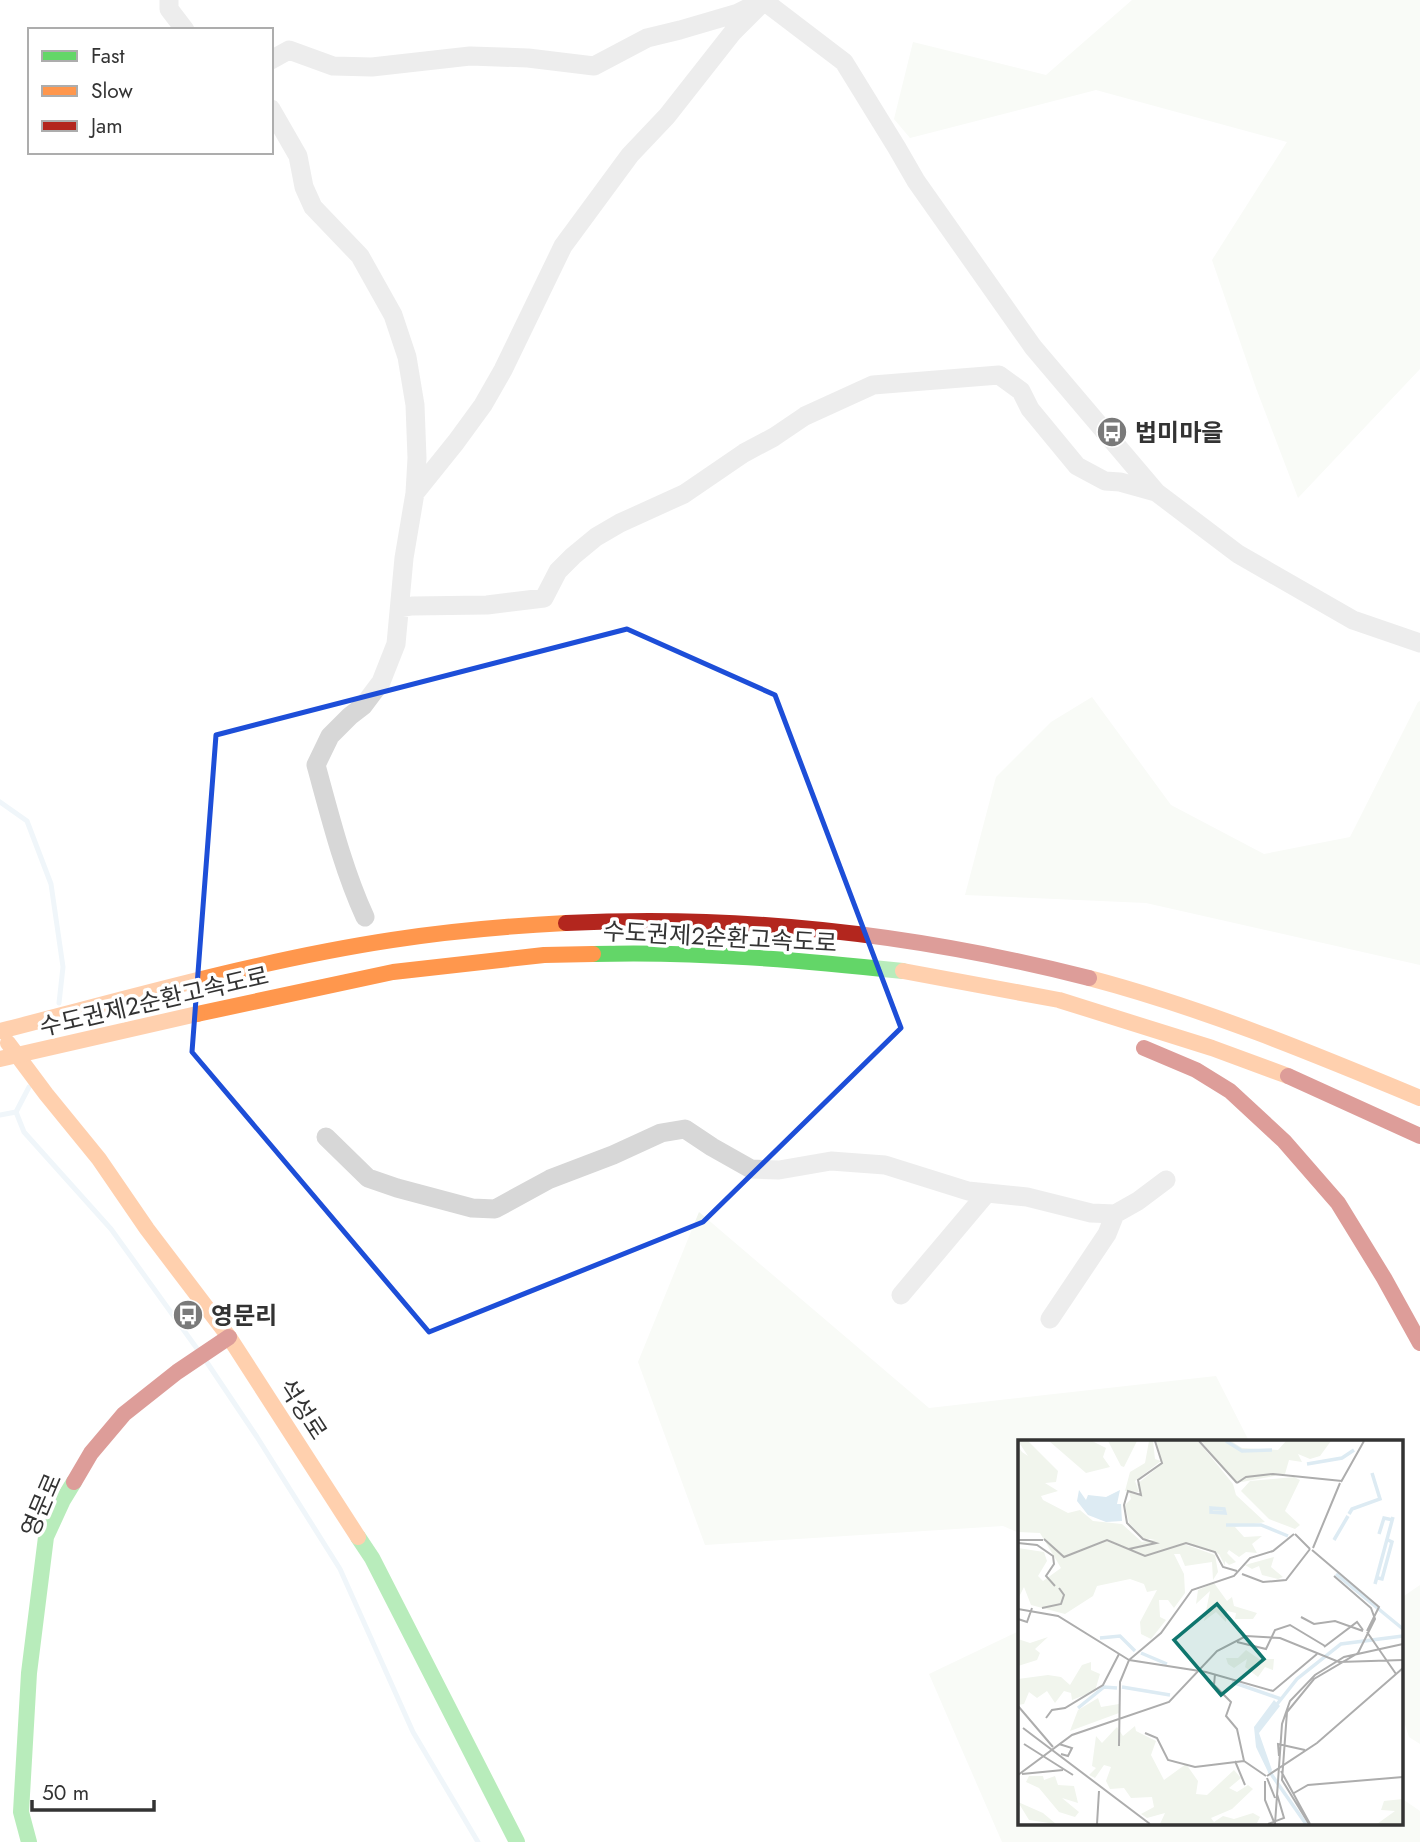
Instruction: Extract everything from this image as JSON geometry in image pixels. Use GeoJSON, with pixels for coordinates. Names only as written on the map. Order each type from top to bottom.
{"type":"FeatureCollection","features":[{"type":"Feature","properties":{"kind":"main road","name":"수도권제2순환고속도로"},"geometry":{"type":"LineString","coordinates":[[0,1032],[191,982],[308,955],[394,940],[471,930],[569,923],[658,920],[753,924],[856,934],[952,948],[1029,963],[1116,985],[1200,1012],[1329,1060],[1420,1098]]}},
{"type":"Feature","properties":{"kind":"main road","name":"수도권제2순환고속도로"},"geometry":{"type":"LineString","coordinates":[[6,1054],[393,972],[544,955],[700,955],[793,959],[919,973],[1059,1000],[1275,1070],[1420,1136]]}},
{"type":"Feature","properties":{"kind":"main road"},"geometry":{"type":"LineString","coordinates":[[1059,1000],[1087,1024],[1099,1029]]}},
{"type":"Feature","properties":{"kind":"main road","name":"석성로"},"geometry":{"type":"LineString","coordinates":[[0,1032],[6,1054],[43,1089],[99,1158],[147,1229],[229,1337],[372,1558],[517,1842]]}},
{"type":"Feature","properties":{"kind":"main road"},"geometry":{"type":"LineString","coordinates":[[1135,1045],[1196,1070],[1230,1091],[1284,1141],[1338,1203],[1420,1343]]}},
{"type":"Feature","properties":{"kind":"main road","name":"영문로"},"geometry":{"type":"LineString","coordinates":[[29,1842],[21,1812],[29,1673],[46,1538],[63,1500],[91,1452],[124,1414],[177,1372],[229,1337]]}},
{"type":"Feature","properties":{"kind":"street"},"geometry":{"type":"LineString","coordinates":[[169,0],[169,9],[183,28]]}},
{"type":"Feature","properties":{"kind":"street"},"geometry":{"type":"LineString","coordinates":[[273,59],[289,50],[333,66],[372,67],[470,56],[528,58],[594,66],[647,38],[738,13],[764,0]]}},
{"type":"Feature","properties":{"kind":"street"},"geometry":{"type":"LineString","coordinates":[[764,0],[844,62],[916,181],[1033,347],[1156,492],[1238,554],[1353,620],[1420,643]]}},
{"type":"Feature","properties":{"kind":"street"},"geometry":{"type":"LineString","coordinates":[[415,492],[483,405],[503,370],[563,246],[631,155],[667,116],[733,32],[764,0]]}},
{"type":"Feature","properties":{"kind":"street"},"geometry":{"type":"LineString","coordinates":[[273,112],[298,156],[304,187],[313,207],[360,256],[393,315],[407,357],[415,405],[415,492],[404,558],[396,644],[381,682],[363,706],[330,736],[316,765],[354,892],[365,917]]}},
{"type":"Feature","properties":{"kind":"street"},"geometry":{"type":"LineString","coordinates":[[400,608],[487,605],[544,598],[558,571],[596,537],[684,494],[805,416],[873,385],[999,375],[1021,391],[1030,410],[1077,466],[1104,481],[1120,482],[1156,492]]}},
{"type":"Feature","properties":{"kind":"street"},"geometry":{"type":"LineString","coordinates":[[326,1137],[368,1178],[472,1208],[495,1209],[550,1179],[613,1156],[661,1133],[685,1129],[751,1169],[779,1170],[831,1161],[885,1165],[968,1191],[1027,1197],[1091,1213],[1115,1214],[1166,1180]]}},
{"type":"Feature","properties":{"kind":"street"},"geometry":{"type":"LineString","coordinates":[[901,1295],[987,1193]]}},
{"type":"Feature","properties":{"kind":"street"},"geometry":{"type":"LineString","coordinates":[[1050,1319],[1107,1234],[1115,1214]]}},
{"type":"Feature","properties":{"kind":"highlighted area"},"geometry":{"type":"Polygon","coordinates":[[[627,629],[775,695],[901,1028],[703,1222],[429,1332],[192,1052],[216,735],[627,629]]]}},
{"type":"Feature","properties":{"kind":"shaded area"},"geometry":{"type":"Polygon","coordinates":[[[1132,0],[1420,0],[1420,369],[1298,498],[1256,388],[1212,260],[1287,142],[1096,90],[910,138],[894,119],[913,42],[1046,75],[1132,0]]]}},
{"type":"Feature","properties":{"kind":"shaded area"},"geometry":{"type":"Polygon","coordinates":[[[1092,697],[1171,805],[1264,854],[1350,837],[1420,701],[1420,965],[1146,903],[965,895],[996,777],[1051,722],[1092,697]]]}},
{"type":"Feature","properties":{"kind":"shaded area"},"geometry":{"type":"Polygon","coordinates":[[[699,1212],[929,1408],[1216,1376],[1248,1440],[1018,1440],[1018,1533],[1003,1526],[705,1545],[638,1362],[699,1212]]]}},
{"type":"Feature","properties":{"kind":"shaded area"},"geometry":{"type":"Polygon","coordinates":[[[1420,1585],[1420,1744],[1409,1737],[1402,1715],[1402,1597],[1420,1585]]]}},
{"type":"Feature","properties":{"kind":"shaded area"},"geometry":{"type":"Polygon","coordinates":[[[1018,1631],[1018,1825],[1402,1825],[1402,1799],[1420,1811],[1420,1842],[1002,1842],[929,1674],[1018,1631]]]}},
{"type":"Feature","properties":{"kind":"waterway"},"geometry":{"type":"LineString","coordinates":[[0,802],[27,821],[51,884],[63,967],[59,1003]]}},
{"type":"Feature","properties":{"kind":"waterway"},"geometry":{"type":"LineString","coordinates":[[29,1087],[16,1112],[24,1132],[111,1229],[198,1350]]}},
{"type":"Feature","properties":{"kind":"waterway"},"geometry":{"type":"LineString","coordinates":[[0,1115],[16,1112]]}},
{"type":"Feature","properties":{"kind":"waterway"},"geometry":{"type":"LineString","coordinates":[[206,1361],[340,1569],[413,1732],[478,1842]]}},
{"type":"Feature","properties":{"kind":"traffic: fast"},"geometry":{"type":"LineString","coordinates":[[593,954],[748,957],[903,971]]}},
{"type":"Feature","properties":{"kind":"traffic: fast"},"geometry":{"type":"LineString","coordinates":[[29,1842],[21,1812],[29,1673],[46,1537],[74,1482]]}},
{"type":"Feature","properties":{"kind":"traffic: fast"},"geometry":{"type":"LineString","coordinates":[[358,1537],[372,1558],[517,1842]]}},
{"type":"Feature","properties":{"kind":"traffic: slow"},"geometry":{"type":"LineString","coordinates":[[0,1031],[195,981],[343,948],[457,931],[566,923]]}},
{"type":"Feature","properties":{"kind":"traffic: slow"},"geometry":{"type":"LineString","coordinates":[[197,1014],[393,972],[544,955],[593,954]]}},
{"type":"Feature","properties":{"kind":"traffic: slow"},"geometry":{"type":"LineString","coordinates":[[903,971],[1059,1000],[1212,1048],[1288,1076]]}},
{"type":"Feature","properties":{"kind":"traffic: slow"},"geometry":{"type":"LineString","coordinates":[[1089,978],[1215,1017],[1420,1098]]}},
{"type":"Feature","properties":{"kind":"traffic: slow"},"geometry":{"type":"LineString","coordinates":[[0,1059],[197,1014]]}},
{"type":"Feature","properties":{"kind":"traffic: slow"},"geometry":{"type":"LineString","coordinates":[[8,1043],[99,1159],[147,1229],[229,1337],[358,1537]]}},
{"type":"Feature","properties":{"kind":"traffic: jam"},"geometry":{"type":"LineString","coordinates":[[566,923],[698,922],[830,931],[961,950],[1089,978]]}},
{"type":"Feature","properties":{"kind":"traffic: jam"},"geometry":{"type":"LineString","coordinates":[[1144,1048],[1196,1070],[1230,1091],[1284,1141],[1338,1203],[1420,1343]]}},
{"type":"Feature","properties":{"kind":"traffic: jam"},"geometry":{"type":"LineString","coordinates":[[1288,1076],[1420,1136]]}},
{"type":"Feature","properties":{"kind":"traffic: jam"},"geometry":{"type":"LineString","coordinates":[[74,1482],[91,1453],[124,1414],[177,1372],[229,1337]]}},
{"type":"Feature","properties":{"kind":"place","name":"법미마을"},"geometry":{"type":"Point","coordinates":[1112,432]}},
{"type":"Feature","properties":{"kind":"place","name":"영문리"},"geometry":{"type":"Point","coordinates":[188,1315]}}]}
